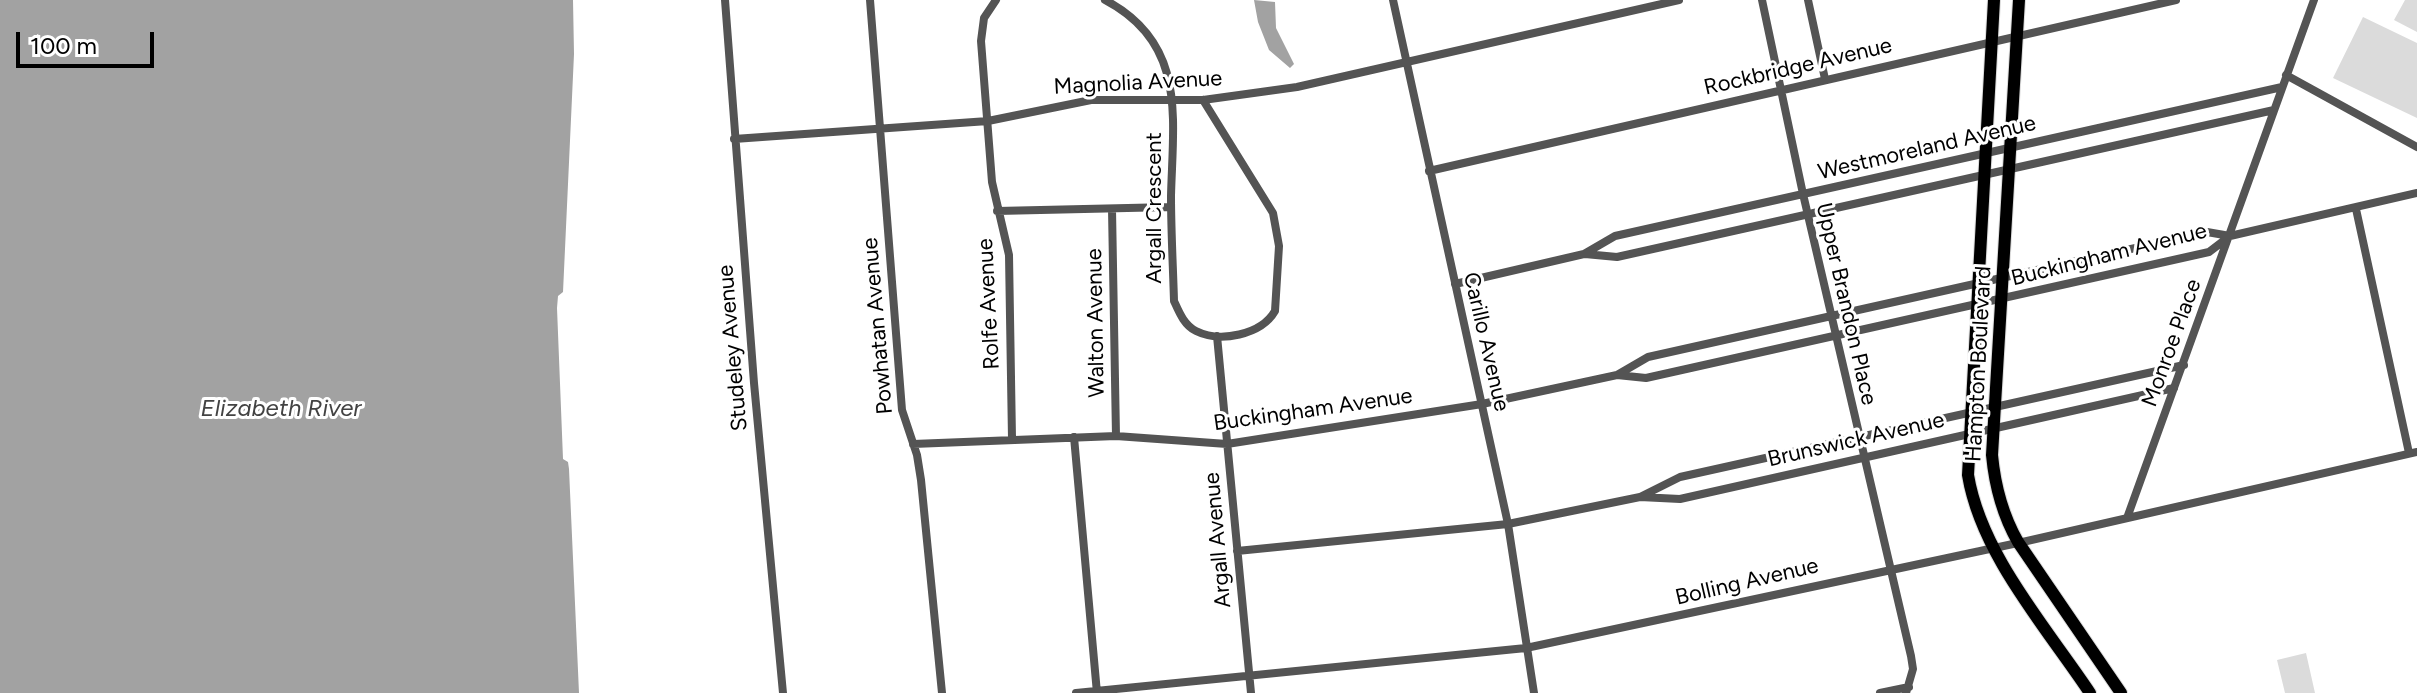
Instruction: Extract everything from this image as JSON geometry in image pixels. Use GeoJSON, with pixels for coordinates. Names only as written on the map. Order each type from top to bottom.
{"type":"FeatureCollection","features":[{"type":"Feature","properties":{"kind":"main road","name":"Hampton Boulevard"},"geometry":{"type":"LineString","coordinates":[[1994,0],[1968,434],[1971,497],[1991,546],[2090,693]]}},
{"type":"Feature","properties":{"kind":"main road","name":"Hampton Boulevard"},"geometry":{"type":"LineString","coordinates":[[2019,0],[1995,407],[1995,486],[2006,522],[2018,542],[2121,693]]}},
{"type":"Feature","properties":{"kind":"street","name":"Studeley Avenue"},"geometry":{"type":"LineString","coordinates":[[725,0],[734,139],[783,693]]}},
{"type":"Feature","properties":{"kind":"street","name":"Powhatan Avenue"},"geometry":{"type":"LineString","coordinates":[[870,0],[902,410],[921,480],[942,693]]}},
{"type":"Feature","properties":{"kind":"street","name":"Rolfe Avenue"},"geometry":{"type":"LineString","coordinates":[[996,0],[982,28],[997,211],[1009,255],[1012,439]]}},
{"type":"Feature","properties":{"kind":"street","name":"Argall Crescent"},"geometry":{"type":"LineString","coordinates":[[1105,0],[1128,14],[1152,39],[1171,79],[1174,301],[1179,315],[1196,331],[1217,336]]}},
{"type":"Feature","properties":{"kind":"street","name":"Carillo Avenue"},"geometry":{"type":"LineString","coordinates":[[1393,0],[1508,524],[1534,693]]}},
{"type":"Feature","properties":{"kind":"street","name":"Magnolia Avenue"},"geometry":{"type":"LineString","coordinates":[[734,139],[988,121],[1091,100],[1173,102],[1297,87],[1679,0]]}},
{"type":"Feature","properties":{"kind":"street","name":"Upper Brandon Place"},"geometry":{"type":"LineString","coordinates":[[1762,0],[1835,336],[1913,669],[1907,690]]}},
{"type":"Feature","properties":{"kind":"street"},"geometry":{"type":"LineString","coordinates":[[1808,0],[1825,79]]}},
{"type":"Feature","properties":{"kind":"street","name":"Rockbridge Avenue"},"geometry":{"type":"LineString","coordinates":[[1429,171],[2176,0]]}},
{"type":"Feature","properties":{"kind":"street","name":"Monroe Place"},"geometry":{"type":"LineString","coordinates":[[2127,518],[2314,0]]}},
{"type":"Feature","properties":{"kind":"street"},"geometry":{"type":"LineString","coordinates":[[2286,75],[2417,147]]}},
{"type":"Feature","properties":{"kind":"street","name":"Westmoreland Avenue"},"geometry":{"type":"LineString","coordinates":[[1455,284],[1584,254],[1615,236],[2282,87]]}},
{"type":"Feature","properties":{"kind":"street"},"geometry":{"type":"LineString","coordinates":[[1203,100],[1273,213],[1279,246],[1277,302],[1271,318],[1246,332],[1217,336]]}},
{"type":"Feature","properties":{"kind":"street","name":"Westmoreland Avenue"},"geometry":{"type":"LineString","coordinates":[[1584,254],[1617,257],[2274,110]]}},
{"type":"Feature","properties":{"kind":"street","name":"Buckingham Avenue"},"geometry":{"type":"LineString","coordinates":[[913,444],[1116,436],[1227,444],[1482,404],[1617,375],[1648,357],[1977,282],[2207,232],[2230,236],[2417,193]]}},
{"type":"Feature","properties":{"kind":"street"},"geometry":{"type":"LineString","coordinates":[[997,211],[1171,207]]}},
{"type":"Feature","properties":{"kind":"street","name":"Walton Avenue"},"geometry":{"type":"LineString","coordinates":[[1112,209],[1116,436]]}},
{"type":"Feature","properties":{"kind":"street"},"geometry":{"type":"LineString","coordinates":[[2356,209],[2413,452]]}},
{"type":"Feature","properties":{"kind":"street","name":"Buckingham Avenue"},"geometry":{"type":"LineString","coordinates":[[1617,375],[1646,378],[2209,252],[2230,236]]}},
{"type":"Feature","properties":{"kind":"street","name":"Argall Avenue"},"geometry":{"type":"LineString","coordinates":[[1217,336],[1251,693]]}},
{"type":"Feature","properties":{"kind":"street","name":"Brunswick Avenue"},"geometry":{"type":"LineString","coordinates":[[1640,497],[1680,477],[2184,365]]}},
{"type":"Feature","properties":{"kind":"street","name":"Brunswick Avenue"},"geometry":{"type":"LineString","coordinates":[[1237,551],[1508,524],[1640,497],[1680,499],[2174,388]]}},
{"type":"Feature","properties":{"kind":"street"},"geometry":{"type":"LineString","coordinates":[[1074,437],[1097,692]]}},
{"type":"Feature","properties":{"kind":"street","name":"Bolling Avenue"},"geometry":{"type":"LineString","coordinates":[[1076,693],[1526,648],[2127,518],[2413,452]]}},
{"type":"Feature","properties":{"kind":"street"},"geometry":{"type":"LineString","coordinates":[[1880,693],[1907,690]]}},
{"type":"Feature","properties":{"kind":"shaded area"},"geometry":{"type":"Polygon","coordinates":[[[2405,0],[2417,0],[2417,32],[2394,20],[2405,0]]]}},
{"type":"Feature","properties":{"kind":"shaded area"},"geometry":{"type":"Polygon","coordinates":[[[2363,17],[2417,43],[2417,118],[2333,78],[2363,17]]]}},
{"type":"Feature","properties":{"kind":"shaded area"},"geometry":{"type":"Polygon","coordinates":[[[2306,653],[2315,693],[2285,693],[2277,660],[2306,653]]]}},
{"type":"Feature","properties":{"kind":"water","name":"Elizabeth River"},"geometry":{"type":"Polygon","coordinates":[[[0,0],[573,0],[574,54],[563,292],[558,296],[557,308],[563,459],[568,462],[569,469],[579,693],[0,693],[0,0]]]}},
{"type":"Feature","properties":{"kind":"water"},"geometry":{"type":"Polygon","coordinates":[[[1254,0],[1275,2],[1276,28],[1294,64],[1290,68],[1269,50],[1258,22],[1254,0]]]}}]}
